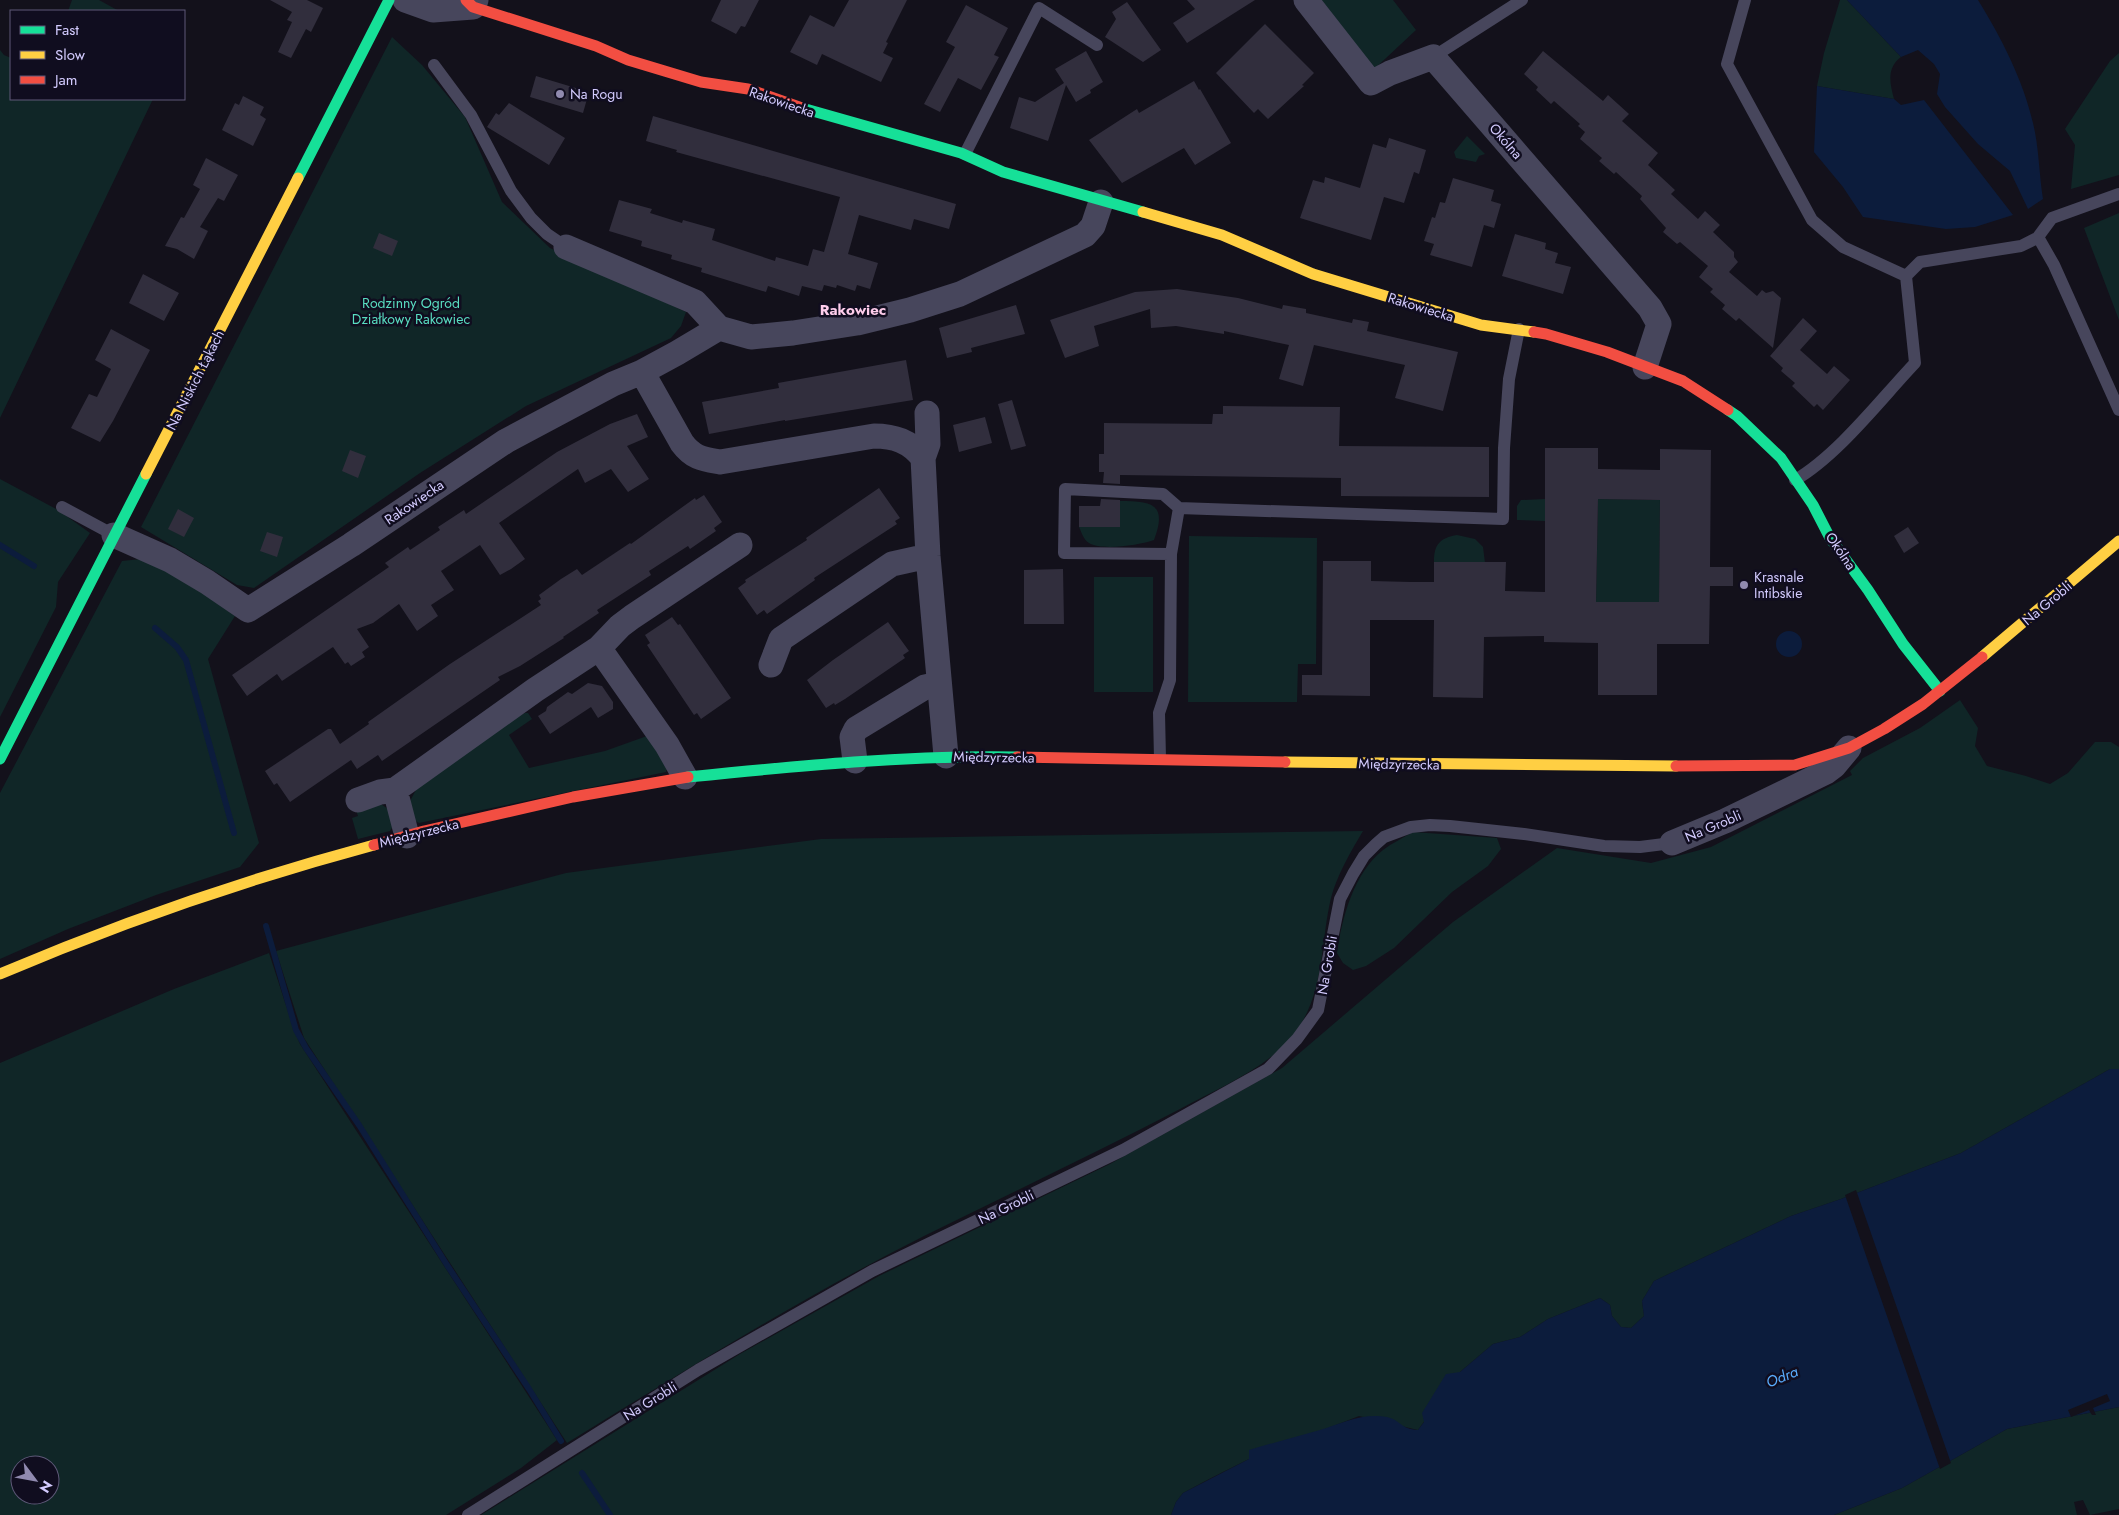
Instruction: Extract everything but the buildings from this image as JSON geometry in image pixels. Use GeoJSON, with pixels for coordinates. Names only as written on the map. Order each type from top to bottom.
{"type":"FeatureCollection","features":[{"type":"Feature","properties":{"kind":"street","name":"Na Niskich Łąkach"},"geometry":{"type":"LineString","coordinates":[[0,759],[389,0]]}},
{"type":"Feature","properties":{"kind":"street"},"geometry":{"type":"LineString","coordinates":[[405,0],[433,10],[471,2]]}},
{"type":"Feature","properties":{"kind":"street"},"geometry":{"type":"LineString","coordinates":[[1306,0],[1371,83],[1390,72],[1433,57]]}},
{"type":"Feature","properties":{"kind":"street","name":"Rakowiecka"},"geometry":{"type":"LineString","coordinates":[[471,2],[596,46],[628,60],[701,82],[748,89],[822,115],[965,154],[1003,172],[1101,202],[1222,235],[1313,274],[1481,324],[1546,334],[1607,352],[1684,381],[1737,416]]}},
{"type":"Feature","properties":{"kind":"street","name":"Okólna"},"geometry":{"type":"LineString","coordinates":[[1433,57],[1650,308],[1659,324],[1645,367]]}},
{"type":"Feature","properties":{"kind":"street"},"geometry":{"type":"LineString","coordinates":[[566,247],[694,302],[719,328],[750,337],[793,333],[857,323],[910,310],[952,296],[1043,256],[1085,235],[1093,226],[1101,202]]}},
{"type":"Feature","properties":{"kind":"street","name":"Rakowiecka"},"geometry":{"type":"LineString","coordinates":[[114,536],[170,560],[248,610],[351,545],[506,441],[613,384],[642,372],[719,328]]}},
{"type":"Feature","properties":{"kind":"street"},"geometry":{"type":"LineString","coordinates":[[642,372],[682,443],[696,458],[720,462],[874,436],[885,436],[903,441],[916,448],[923,458]]}},
{"type":"Feature","properties":{"kind":"street","name":"Międzyrzecka"},"geometry":{"type":"LineString","coordinates":[[927,414],[928,444],[923,458],[928,556],[946,756]]}},
{"type":"Feature","properties":{"kind":"street","name":"Okólna"},"geometry":{"type":"LineString","coordinates":[[1737,416],[1781,458],[1813,505],[1830,538],[1868,590],[1903,644],[1940,690]]}},
{"type":"Feature","properties":{"kind":"street","name":"Na Grobli"},"geometry":{"type":"LineString","coordinates":[[1672,843],[1725,821],[1826,772],[1838,762],[1849,748],[1898,720],[1940,690],[2056,596],[2119,541]]}},
{"type":"Feature","properties":{"kind":"street"},"geometry":{"type":"LineString","coordinates":[[358,800],[380,792],[395,790],[535,690],[599,648],[620,626],[740,545]]}},
{"type":"Feature","properties":{"kind":"street"},"geometry":{"type":"LineString","coordinates":[[771,665],[781,639],[892,564],[928,556]]}},
{"type":"Feature","properties":{"kind":"street"},"geometry":{"type":"LineString","coordinates":[[599,648],[667,745],[685,777]]}},
{"type":"Feature","properties":{"kind":"street"},"geometry":{"type":"LineString","coordinates":[[855,761],[852,737],[856,729],[925,687],[939,684]]}},
{"type":"Feature","properties":{"kind":"street","name":"Międzyrzecka"},"geometry":{"type":"LineString","coordinates":[[0,974],[68,945],[177,904],[278,871],[407,836],[573,797],[685,777],[855,761],[946,756],[1401,764],[1748,767],[1795,765],[1849,748]]}},
{"type":"Feature","properties":{"kind":"street"},"geometry":{"type":"LineString","coordinates":[[395,790],[407,836]]}},
{"type":"Feature","properties":{"kind":"lane"},"geometry":{"type":"LineString","coordinates":[[1433,57],[1522,0]]}},
{"type":"Feature","properties":{"kind":"lane"},"geometry":{"type":"LineString","coordinates":[[1745,0],[1727,64],[1812,220],[1843,247],[1906,276]]}},
{"type":"Feature","properties":{"kind":"lane"},"geometry":{"type":"LineString","coordinates":[[965,154],[1038,8],[1097,45]]}},
{"type":"Feature","properties":{"kind":"lane"},"geometry":{"type":"LineString","coordinates":[[434,65],[471,115],[510,191],[531,218],[566,247]]}},
{"type":"Feature","properties":{"kind":"lane"},"geometry":{"type":"LineString","coordinates":[[1906,276],[1920,262],[2021,246],[2039,237],[2052,218],[2119,194]]}},
{"type":"Feature","properties":{"kind":"lane"},"geometry":{"type":"LineString","coordinates":[[2039,237],[2054,265],[2119,410]]}},
{"type":"Feature","properties":{"kind":"lane"},"geometry":{"type":"LineString","coordinates":[[1795,480],[1812,470],[1834,450],[1915,363],[1906,276]]}},
{"type":"Feature","properties":{"kind":"lane"},"geometry":{"type":"LineString","coordinates":[[1171,554],[1064,553],[1065,489],[1162,494],[1180,508],[1503,519],[1504,448],[1508,378],[1519,329]]}},
{"type":"Feature","properties":{"kind":"lane"},"geometry":{"type":"LineString","coordinates":[[62,507],[114,536]]}},
{"type":"Feature","properties":{"kind":"lane"},"geometry":{"type":"LineString","coordinates":[[1160,759],[1159,713],[1170,680],[1171,554],[1180,508]]}},
{"type":"Feature","properties":{"kind":"lane","name":"Na Grobli"},"geometry":{"type":"LineString","coordinates":[[468,1515],[698,1370],[872,1271],[1123,1150],[1268,1069],[1297,1039],[1318,1010],[1340,899],[1345,886],[1364,856],[1384,838],[1411,827],[1430,825],[1524,834],[1604,846],[1640,846],[1672,843]]}},
{"type":"Feature","properties":{"kind":"green space"},"geometry":{"type":"Polygon","coordinates":[[[72,0],[99,0],[117,10],[68,10],[72,0]]]}},
{"type":"Feature","properties":{"kind":"green space"},"geometry":{"type":"Polygon","coordinates":[[[1315,0],[1393,0],[1416,30],[1370,73],[1315,0]]]}},
{"type":"Feature","properties":{"kind":"green space"},"geometry":{"type":"Polygon","coordinates":[[[1840,0],[1847,0],[1901,57],[1893,66],[1890,76],[1894,99],[1817,86],[1824,53],[1840,0]]]}},
{"type":"Feature","properties":{"kind":"green space","name":"Rodzinny Ogród Działkowy Rakowiec"},"geometry":{"type":"Polygon","coordinates":[[[392,37],[422,65],[465,117],[502,202],[550,248],[686,312],[681,326],[671,338],[526,406],[420,473],[254,588],[237,585],[141,527],[392,37]]]}},
{"type":"Feature","properties":{"kind":"green space"},"geometry":{"type":"Polygon","coordinates":[[[0,50],[4,55],[10,58],[10,100],[153,100],[0,418],[0,50]]]}},
{"type":"Feature","properties":{"kind":"green space"},"geometry":{"type":"Polygon","coordinates":[[[2119,53],[2119,175],[2071,189],[2075,145],[2065,129],[2110,61],[2119,53]]]}},
{"type":"Feature","properties":{"kind":"green space"},"geometry":{"type":"Polygon","coordinates":[[[1467,136],[1485,154],[1479,156],[1476,162],[1456,158],[1454,152],[1467,136]]]}},
{"type":"Feature","properties":{"kind":"green space"},"geometry":{"type":"Polygon","coordinates":[[[2119,213],[2119,320],[2084,228],[2119,213]]]}},
{"type":"Feature","properties":{"kind":"green space"},"geometry":{"type":"Polygon","coordinates":[[[0,479],[58,510],[90,533],[58,582],[56,607],[0,717],[0,479]]]}},
{"type":"Feature","properties":{"kind":"green space"},"geometry":{"type":"Polygon","coordinates":[[[1545,499],[1545,521],[1517,520],[1517,506],[1521,500],[1545,499]]]}},
{"type":"Feature","properties":{"kind":"green space"},"geometry":{"type":"Polygon","coordinates":[[[1598,499],[1660,500],[1659,602],[1596,602],[1598,499]]]}},
{"type":"Feature","properties":{"kind":"green space"},"geometry":{"type":"Polygon","coordinates":[[[1119,501],[1148,504],[1158,511],[1158,528],[1154,540],[1140,544],[1103,547],[1085,540],[1079,527],[1119,501]]]}},
{"type":"Feature","properties":{"kind":"green space"},"geometry":{"type":"Polygon","coordinates":[[[1457,535],[1475,539],[1483,547],[1485,563],[1434,562],[1435,551],[1439,543],[1446,538],[1457,535]]]}},
{"type":"Feature","properties":{"kind":"green space"},"geometry":{"type":"Polygon","coordinates":[[[1189,536],[1317,538],[1316,664],[1298,664],[1297,702],[1188,702],[1189,536]]]}},
{"type":"Feature","properties":{"kind":"green space"},"geometry":{"type":"Polygon","coordinates":[[[141,559],[188,582],[235,616],[208,659],[259,843],[240,867],[156,895],[68,929],[0,959],[0,793],[122,561],[141,559]]]}},
{"type":"Feature","properties":{"kind":"green space"},"geometry":{"type":"Polygon","coordinates":[[[1094,577],[1153,577],[1153,692],[1094,692],[1094,577]]]}},
{"type":"Feature","properties":{"kind":"green space"},"geometry":{"type":"Polygon","coordinates":[[[1960,700],[1978,728],[1975,746],[1987,766],[2050,784],[2068,773],[2095,742],[2111,742],[2119,747],[2119,1069],[2110,1069],[1961,1153],[1791,1216],[1654,1281],[1642,1301],[1644,1316],[1631,1328],[1621,1327],[1612,1316],[1610,1305],[1600,1298],[1548,1319],[1520,1337],[1493,1344],[1460,1372],[1418,1430],[1359,1416],[1249,1459],[1211,1478],[1183,1493],[1176,1502],[1171,1515],[481,1515],[740,1354],[879,1276],[1110,1164],[1282,1068],[1453,922],[1557,848],[1651,863],[1711,847],[1852,775],[1850,771],[1863,758],[1920,728],[1960,700]]]}},
{"type":"Feature","properties":{"kind":"green space"},"geometry":{"type":"Polygon","coordinates":[[[525,713],[528,713],[532,719],[509,735],[529,768],[605,751],[647,736],[668,765],[666,772],[419,823],[412,819],[409,803],[418,786],[525,713]]]}},
{"type":"Feature","properties":{"kind":"green space"},"geometry":{"type":"Polygon","coordinates":[[[381,804],[388,809],[395,823],[390,831],[358,839],[352,818],[358,816],[356,810],[381,804]]]}},
{"type":"Feature","properties":{"kind":"green space"},"geometry":{"type":"Polygon","coordinates":[[[1363,831],[1345,863],[1331,898],[1320,968],[1311,1002],[1304,1019],[1294,1034],[1270,1058],[1241,1077],[1180,1109],[924,1236],[833,1284],[743,1336],[567,1443],[304,1038],[276,951],[566,873],[821,839],[1363,831]]]}},
{"type":"Feature","properties":{"kind":"green space"},"geometry":{"type":"Polygon","coordinates":[[[1413,832],[1497,838],[1501,849],[1488,866],[1452,892],[1394,948],[1366,966],[1353,970],[1343,963],[1337,953],[1346,911],[1357,883],[1364,871],[1386,847],[1413,832]]]}},
{"type":"Feature","properties":{"kind":"green space"},"geometry":{"type":"Polygon","coordinates":[[[269,953],[300,1044],[557,1440],[521,1468],[446,1515],[0,1515],[0,1063],[174,989],[269,953]]]}},
{"type":"Feature","properties":{"kind":"green space"},"geometry":{"type":"Polygon","coordinates":[[[2119,1407],[2119,1509],[2090,1515],[2083,1500],[2074,1502],[2077,1515],[1834,1515],[1902,1488],[2007,1429],[2119,1407]]]}},
{"type":"Feature","properties":{"kind":"water"},"geometry":{"type":"Polygon","coordinates":[[[1847,0],[1978,0],[2010,59],[2029,107],[2037,141],[2043,199],[2028,209],[2010,171],[1978,144],[1945,107],[1937,94],[1940,74],[1934,64],[1918,50],[1901,57],[1847,0]]]}},
{"type":"Feature","properties":{"kind":"water"},"geometry":{"type":"Polygon","coordinates":[[[1817,86],[1894,99],[1901,105],[1924,100],[2013,215],[1975,227],[1946,229],[1863,217],[1843,187],[1814,152],[1817,86]]]}},
{"type":"Feature","properties":{"kind":"water"},"geometry":{"type":"Polygon","coordinates":[[[1789,631],[1799,634],[1802,644],[1799,654],[1789,657],[1779,654],[1776,644],[1779,634],[1789,631]]]}},
{"type":"Feature","properties":{"kind":"water","name":"Odra"},"geometry":{"type":"Polygon","coordinates":[[[2110,1069],[2119,1069],[2119,1407],[2007,1429],[1902,1488],[1834,1515],[1171,1515],[1176,1502],[1183,1493],[1249,1459],[1249,1450],[1369,1416],[1387,1417],[1408,1428],[1418,1430],[1424,1422],[1422,1413],[1446,1374],[1460,1372],[1493,1344],[1520,1337],[1548,1319],[1600,1298],[1610,1305],[1612,1316],[1621,1327],[1631,1328],[1644,1316],[1642,1301],[1654,1281],[1791,1216],[1961,1153],[2110,1069]]]}},
{"type":"Feature","properties":{"kind":"pier"},"geometry":{"type":"Polygon","coordinates":[[[1856,1190],[1951,1463],[1940,1469],[1845,1195],[1856,1190]]]}},
{"type":"Feature","properties":{"kind":"pier"},"geometry":{"type":"Polygon","coordinates":[[[2107,1394],[2110,1401],[2093,1408],[2096,1415],[2092,1415],[2089,1410],[2071,1417],[2068,1410],[2107,1394]]]}},
{"type":"Feature","properties":{"kind":"waterway"},"geometry":{"type":"LineString","coordinates":[[0,545],[34,566]]}},
{"type":"Feature","properties":{"kind":"waterway"},"geometry":{"type":"LineString","coordinates":[[155,628],[177,647],[186,660],[234,833]]}},
{"type":"Feature","properties":{"kind":"waterway"},"geometry":{"type":"LineString","coordinates":[[266,926],[296,1030],[306,1048],[359,1125],[561,1441]]}},
{"type":"Feature","properties":{"kind":"waterway"},"geometry":{"type":"LineString","coordinates":[[582,1473],[610,1515]]}},
{"type":"Feature","properties":{"kind":"traffic: fast"},"geometry":{"type":"LineString","coordinates":[[298,178],[389,0]]}},
{"type":"Feature","properties":{"kind":"traffic: fast"},"geometry":{"type":"LineString","coordinates":[[802,108],[961,153],[1003,172],[1143,212]]}},
{"type":"Feature","properties":{"kind":"traffic: fast"},"geometry":{"type":"LineString","coordinates":[[1728,410],[1737,416],[1781,458],[1813,505],[1830,538],[1868,590],[1903,644],[1940,691]]}},
{"type":"Feature","properties":{"kind":"traffic: fast"},"geometry":{"type":"LineString","coordinates":[[0,759],[146,474]]}},
{"type":"Feature","properties":{"kind":"traffic: fast"},"geometry":{"type":"LineString","coordinates":[[688,777],[811,765],[935,758],[1017,757]]}},
{"type":"Feature","properties":{"kind":"traffic: slow"},"geometry":{"type":"LineString","coordinates":[[146,474],[298,178]]}},
{"type":"Feature","properties":{"kind":"traffic: slow"},"geometry":{"type":"LineString","coordinates":[[1143,212],[1222,235],[1313,274],[1481,325],[1534,332]]}},
{"type":"Feature","properties":{"kind":"traffic: slow"},"geometry":{"type":"LineString","coordinates":[[1982,657],[2119,541]]}},
{"type":"Feature","properties":{"kind":"traffic: slow"},"geometry":{"type":"LineString","coordinates":[[1285,762],[1676,766]]}},
{"type":"Feature","properties":{"kind":"traffic: slow"},"geometry":{"type":"LineString","coordinates":[[0,974],[92,936],[231,887],[374,845]]}},
{"type":"Feature","properties":{"kind":"traffic: jam"},"geometry":{"type":"LineString","coordinates":[[466,0],[473,7],[596,46],[628,60],[701,82],[748,89],[802,108]]}},
{"type":"Feature","properties":{"kind":"traffic: jam"},"geometry":{"type":"LineString","coordinates":[[1534,332],[1607,352],[1683,381],[1728,410]]}},
{"type":"Feature","properties":{"kind":"traffic: jam"},"geometry":{"type":"LineString","coordinates":[[1676,766],[1795,765],[1849,748],[1884,729],[1923,704],[1982,657]]}},
{"type":"Feature","properties":{"kind":"traffic: jam"},"geometry":{"type":"LineString","coordinates":[[1017,757],[1285,762]]}},
{"type":"Feature","properties":{"kind":"traffic: jam"},"geometry":{"type":"LineString","coordinates":[[374,845],[424,831],[573,797],[688,777]]}},
{"type":"Feature","properties":{"kind":"place","name":"Na Rogu"},"geometry":{"type":"Point","coordinates":[560,94]}},
{"type":"Feature","properties":{"kind":"place","name":"Krasnale Intibskie"},"geometry":{"type":"Point","coordinates":[1744,585]}},
{"type":"Feature","properties":{"kind":"district","name":"Rakowiec"},"geometry":{"type":"Point","coordinates":[853,310]}}]}
